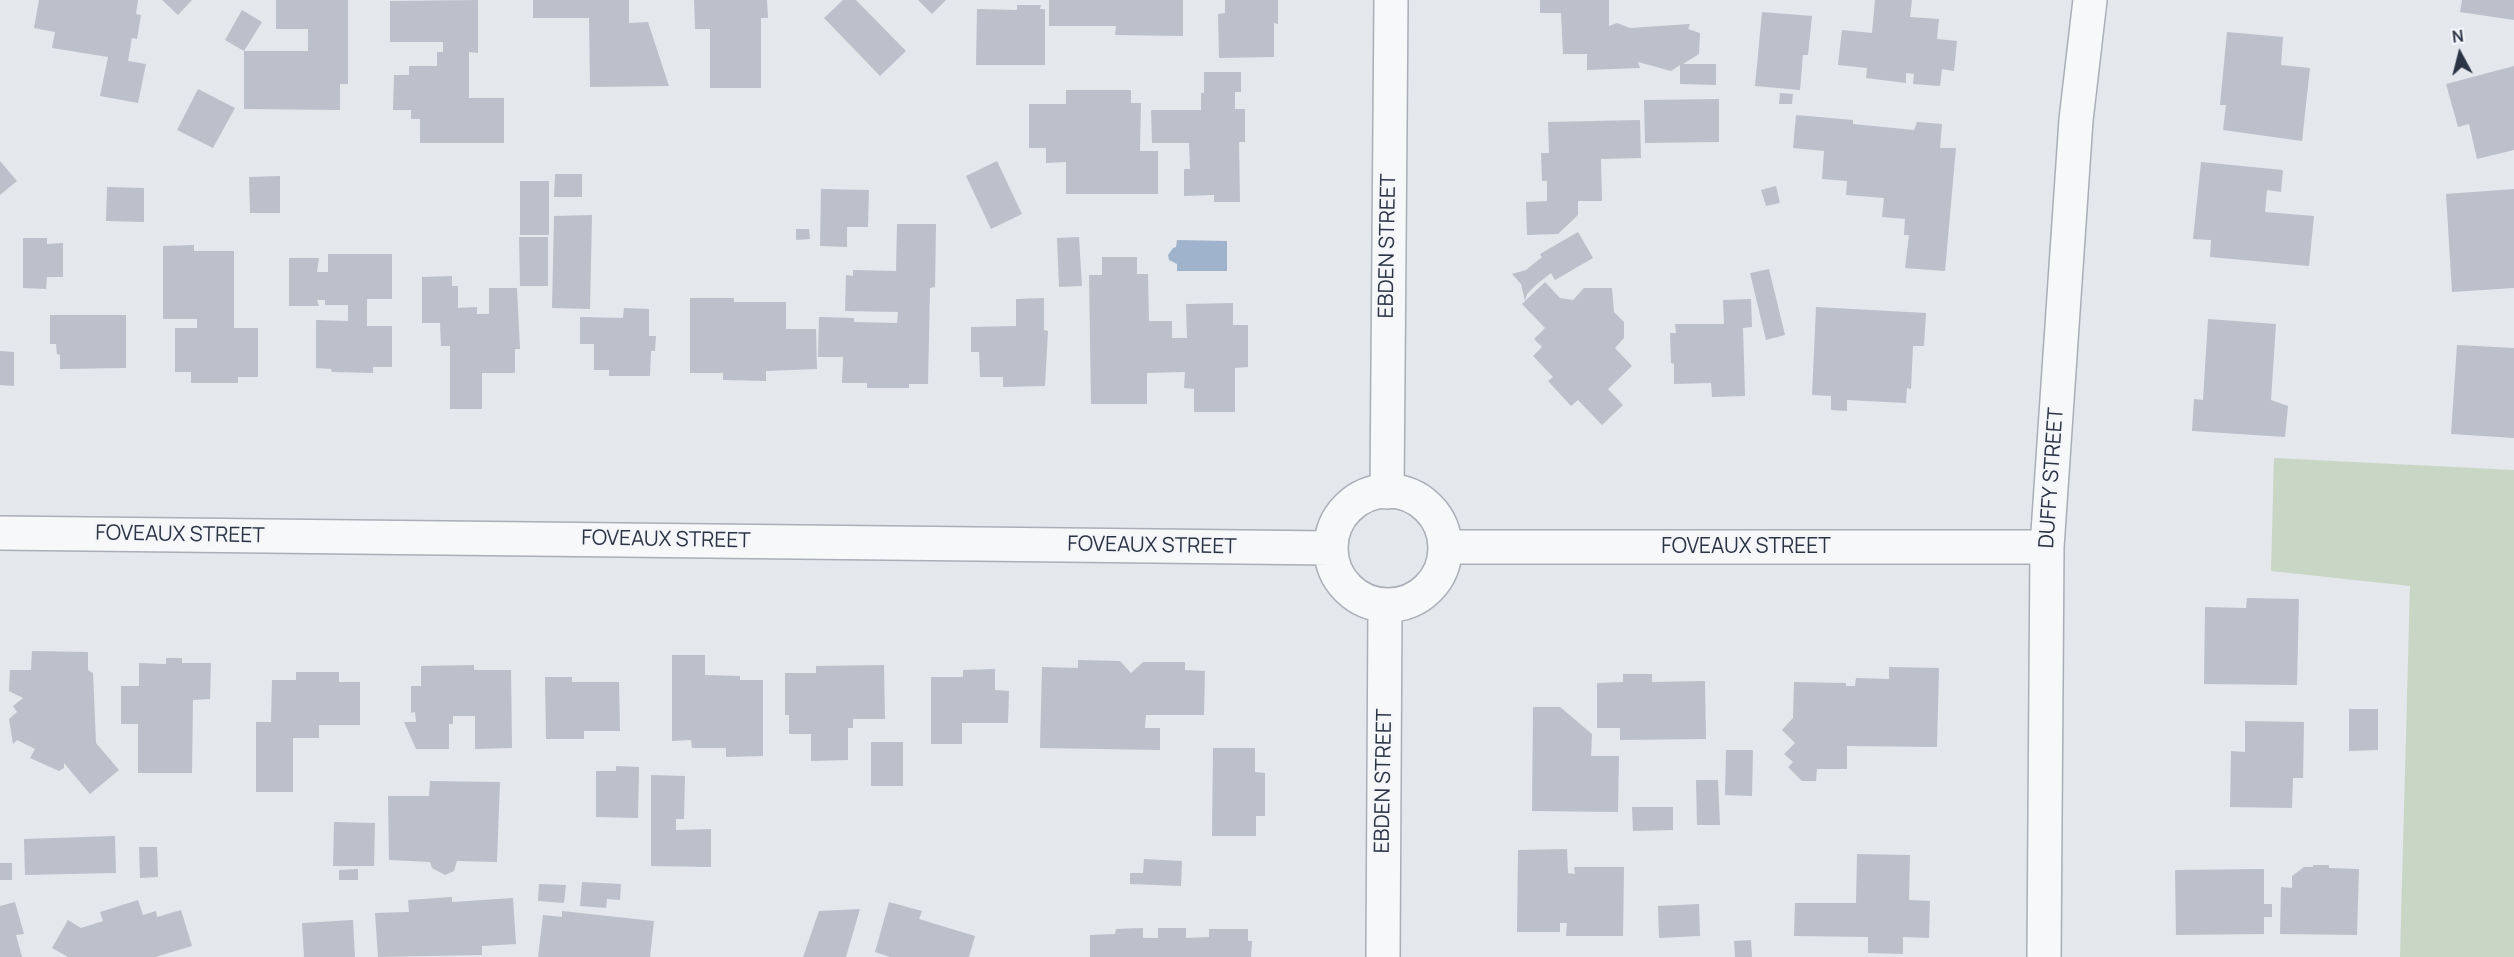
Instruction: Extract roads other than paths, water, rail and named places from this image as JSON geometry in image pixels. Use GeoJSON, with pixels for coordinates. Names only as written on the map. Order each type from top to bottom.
{"type":"FeatureCollection","features":[{"type":"Feature","properties":{"kind":"street","name":"EBDEN STREET"},"geometry":{"type":"LineString","coordinates":[[1387,492],[1391,0]]}},
{"type":"Feature","properties":{"kind":"street","name":"DUFFY STREET"},"geometry":{"type":"LineString","coordinates":[[2044,957],[2048,547],[2076,120],[2090,0]]}},
{"type":"Feature","properties":{"kind":"street"},"geometry":{"type":"LineString","coordinates":[[1387,492],[1405,494],[1421,501],[1438,522],[1446,547],[1439,574],[1421,596],[1404,603],[1385,605],[1369,602],[1353,593],[1341,580],[1333,565],[1331,548],[1336,527],[1347,508],[1359,500],[1387,492]]}},
{"type":"Feature","properties":{"kind":"street","name":"FOVEAUX STREET"},"geometry":{"type":"LineString","coordinates":[[0,533],[1331,548]]}},
{"type":"Feature","properties":{"kind":"street","name":"FOVEAUX STREET"},"geometry":{"type":"LineString","coordinates":[[1446,547],[2048,547]]}},
{"type":"Feature","properties":{"kind":"street","name":"EBDEN STREET"},"geometry":{"type":"LineString","coordinates":[[1383,957],[1385,605]]}},
{"type":"Feature","properties":{"kind":"water"},"geometry":{"type":"Polygon","coordinates":[[[1177,240],[1227,241],[1227,271],[1177,271],[1177,264],[1169,260],[1168,255],[1176,247],[1177,240]]]}}]}
